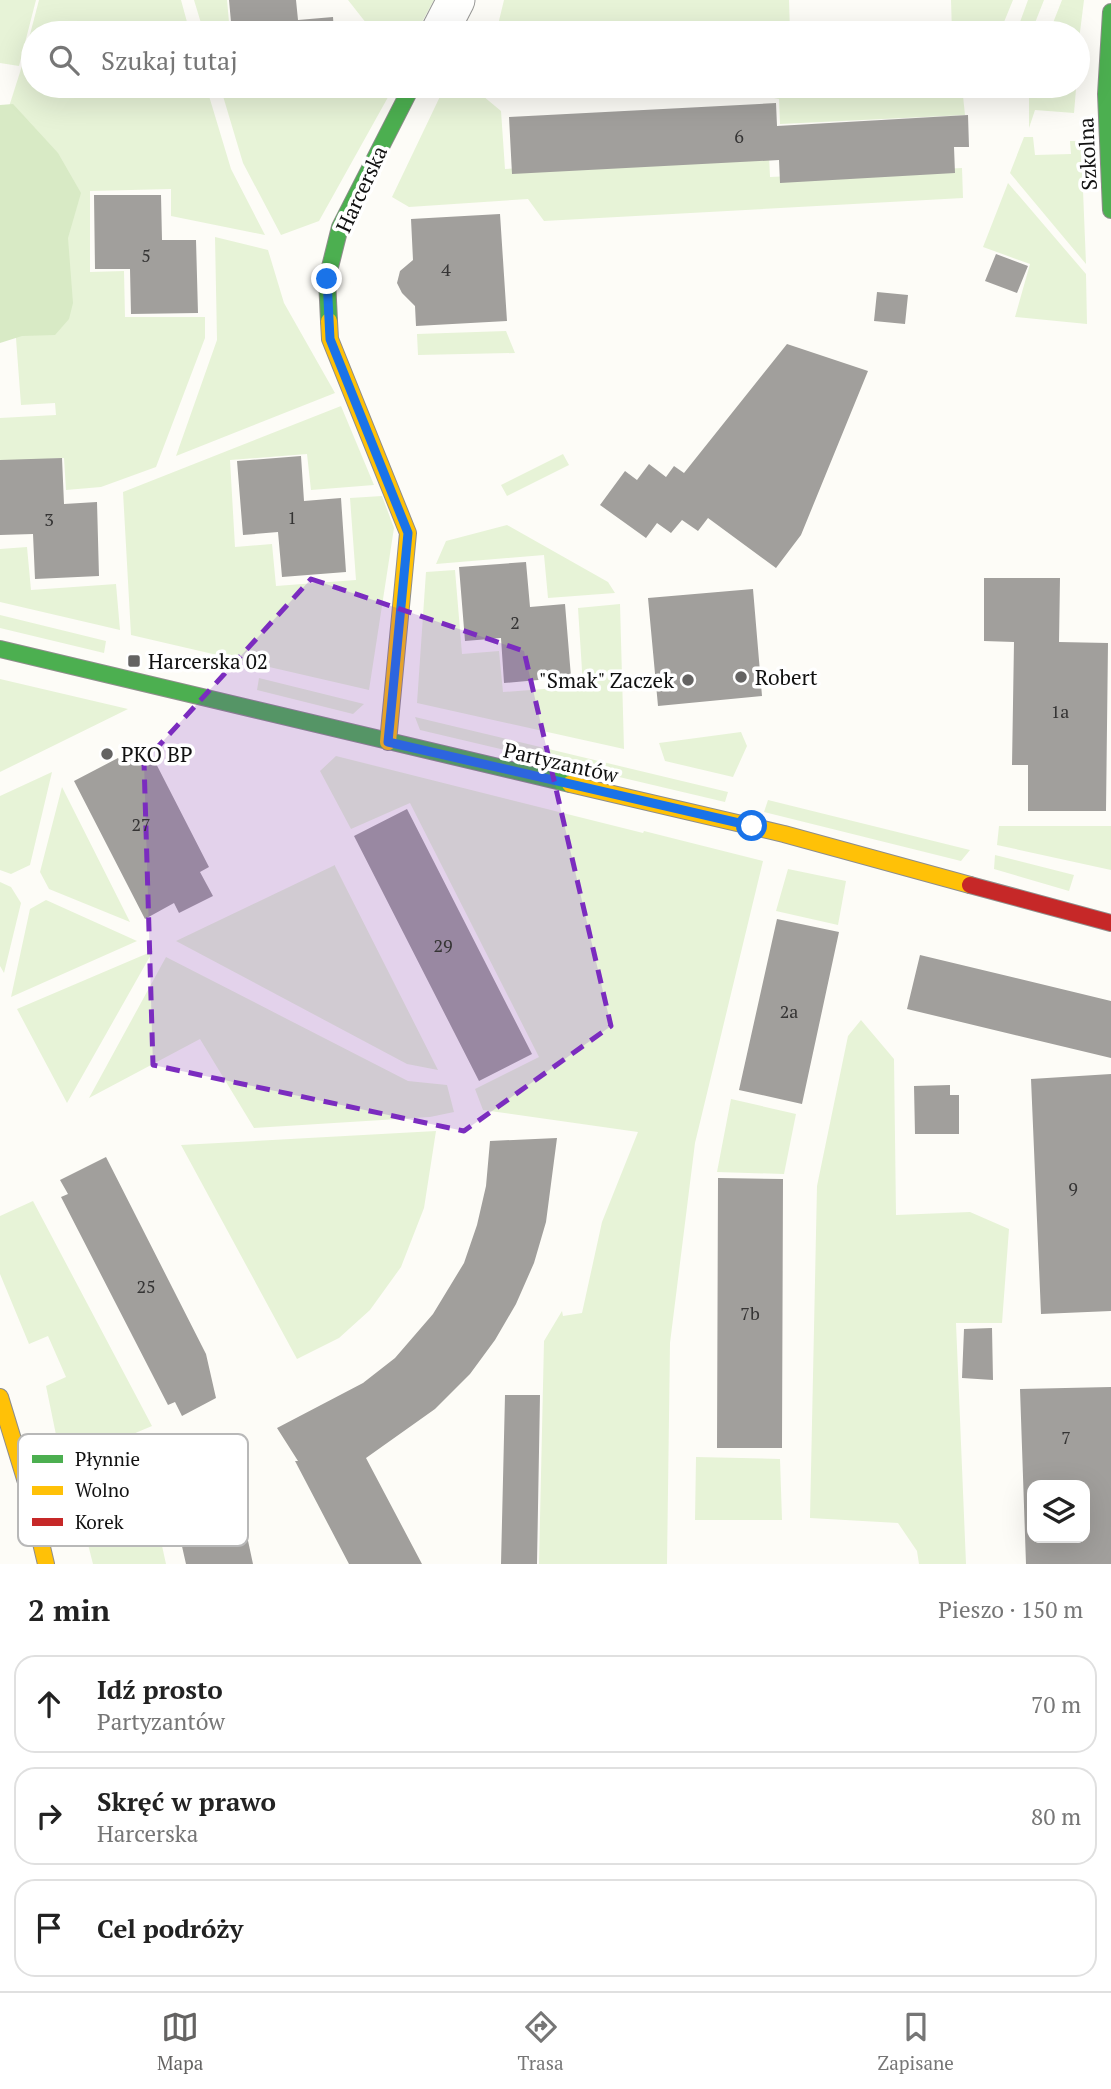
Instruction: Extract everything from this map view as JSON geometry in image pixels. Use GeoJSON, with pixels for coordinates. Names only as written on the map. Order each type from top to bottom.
{"type":"FeatureCollection","features":[{"type":"Feature","properties":{"kind":"street"},"geometry":{"type":"LineString","coordinates":[[445,21],[456,0]]}},
{"type":"Feature","properties":{"kind":"street","name":"Szkolna"},"geometry":{"type":"LineString","coordinates":[[1111,12],[1105,94],[1111,210]]}},
{"type":"Feature","properties":{"kind":"street","name":"Harcerska"},"geometry":{"type":"LineString","coordinates":[[388,742],[408,533],[330,339],[327,279],[340,227],[406,98]]}},
{"type":"Feature","properties":{"kind":"street","name":"Partyzantów"},"geometry":{"type":"LineString","coordinates":[[0,649],[783,834],[1111,923]]}},
{"type":"Feature","properties":{"kind":"street"},"geometry":{"type":"LineString","coordinates":[[0,1396],[18,1456]]}},
{"type":"Feature","properties":{"kind":"street"},"geometry":{"type":"LineString","coordinates":[[42,1546],[46,1564]]}},
{"type":"Feature","properties":{"kind":"highlighted area"},"geometry":{"type":"Polygon","coordinates":[[[311,579],[524,651],[611,1026],[464,1131],[153,1065],[144,762],[311,579]]]}},
{"type":"Feature","properties":{"kind":"green space"},"geometry":{"type":"Polygon","coordinates":[[[0,0],[36,0],[31,21],[21,21],[19,66],[0,63],[0,0]]]}},
{"type":"Feature","properties":{"kind":"green space"},"geometry":{"type":"Polygon","coordinates":[[[39,0],[181,0],[187,21],[34,21],[39,0]]]}},
{"type":"Feature","properties":{"kind":"green space"},"geometry":{"type":"Polygon","coordinates":[[[194,0],[227,0],[229,21],[200,21],[194,0]]]}},
{"type":"Feature","properties":{"kind":"green space"},"geometry":{"type":"Polygon","coordinates":[[[348,0],[434,0],[423,21],[365,21],[348,0]]]}},
{"type":"Feature","properties":{"kind":"green space"},"geometry":{"type":"Polygon","coordinates":[[[504,0],[789,0],[790,21],[499,21],[504,0]]]}},
{"type":"Feature","properties":{"kind":"green space"},"geometry":{"type":"Polygon","coordinates":[[[951,0],[1013,0],[1004,21],[952,21],[951,0]]]}},
{"type":"Feature","properties":{"kind":"green space"},"geometry":{"type":"Polygon","coordinates":[[[1028,0],[1044,0],[1036,21],[1020,21],[1028,0]]]}},
{"type":"Feature","properties":{"kind":"green space"},"geometry":{"type":"Polygon","coordinates":[[[1062,0],[1084,0],[1081,21],[1054,21],[1062,0]]]}},
{"type":"Feature","properties":{"kind":"green space"},"geometry":{"type":"Polygon","coordinates":[[[21,69],[21,98],[210,98],[231,169],[265,235],[171,216],[171,189],[90,191],[90,272],[124,271],[125,317],[205,317],[205,338],[156,467],[101,487],[66,490],[64,458],[0,462],[0,418],[56,415],[55,403],[21,405],[15,325],[0,322],[0,135],[21,69]]]}},
{"type":"Feature","properties":{"kind":"green space"},"geometry":{"type":"Polygon","coordinates":[[[224,98],[388,98],[319,221],[281,235],[243,163],[224,98]]]}},
{"type":"Feature","properties":{"kind":"green space"},"geometry":{"type":"Polygon","coordinates":[[[439,98],[485,98],[501,111],[505,169],[769,156],[770,177],[962,168],[963,198],[544,221],[528,199],[409,207],[392,197],[439,98]]]}},
{"type":"Feature","properties":{"kind":"green space"},"geometry":{"type":"Polygon","coordinates":[[[774,98],[963,98],[965,115],[780,124],[779,99],[774,98]]]}},
{"type":"Feature","properties":{"kind":"green space"},"geometry":{"type":"Polygon","coordinates":[[[1029,98],[1075,98],[1074,113],[1035,110],[1029,128],[1029,98]]]}},
{"type":"Feature","properties":{"kind":"green space"},"geometry":{"type":"Polygon","coordinates":[[[13,104],[58,153],[81,193],[68,238],[73,303],[69,319],[55,335],[22,336],[0,343],[0,105],[13,104]]]}},
{"type":"Feature","properties":{"kind":"green space"},"geometry":{"type":"Polygon","coordinates":[[[1024,137],[1033,137],[1035,155],[1071,154],[1070,141],[1081,141],[1086,264],[1010,173],[1024,137]]]}},
{"type":"Feature","properties":{"kind":"green space"},"geometry":{"type":"Polygon","coordinates":[[[1008,183],[1086,274],[1087,324],[1015,317],[1030,264],[983,247],[1008,183]]]}},
{"type":"Feature","properties":{"kind":"green space"},"geometry":{"type":"Polygon","coordinates":[[[215,237],[268,250],[284,303],[335,393],[176,456],[217,340],[215,237]]]}},
{"type":"Feature","properties":{"kind":"green space"},"geometry":{"type":"Polygon","coordinates":[[[506,331],[515,353],[418,355],[417,334],[506,331]]]}},
{"type":"Feature","properties":{"kind":"green space"},"geometry":{"type":"Polygon","coordinates":[[[341,406],[374,485],[311,490],[307,454],[230,460],[235,547],[272,544],[276,586],[356,580],[350,498],[382,496],[394,528],[369,690],[131,635],[123,492],[341,406]]]}},
{"type":"Feature","properties":{"kind":"green space"},"geometry":{"type":"Polygon","coordinates":[[[563,454],[569,465],[507,496],[501,485],[563,454]]]}},
{"type":"Feature","properties":{"kind":"green space"},"geometry":{"type":"Polygon","coordinates":[[[507,525],[608,582],[615,593],[548,598],[544,555],[436,564],[446,541],[507,525]]]}},
{"type":"Feature","properties":{"kind":"green space"},"geometry":{"type":"Polygon","coordinates":[[[27,547],[31,590],[116,584],[120,630],[0,602],[0,549],[27,547]]]}},
{"type":"Feature","properties":{"kind":"green space"},"geometry":{"type":"Polygon","coordinates":[[[455,570],[462,654],[499,651],[503,692],[583,686],[578,608],[620,604],[624,749],[417,703],[426,572],[455,570]]]}},
{"type":"Feature","properties":{"kind":"green space"},"geometry":{"type":"Polygon","coordinates":[[[0,615],[106,641],[104,653],[0,628],[0,615]]]}},
{"type":"Feature","properties":{"kind":"green space"},"geometry":{"type":"Polygon","coordinates":[[[259,678],[364,704],[353,714],[257,690],[259,678]]]}},
{"type":"Feature","properties":{"kind":"green space"},"geometry":{"type":"Polygon","coordinates":[[[0,679],[128,709],[0,772],[0,679]]]}},
{"type":"Feature","properties":{"kind":"green space"},"geometry":{"type":"Polygon","coordinates":[[[415,717],[728,792],[725,802],[420,730],[415,717]]]}},
{"type":"Feature","properties":{"kind":"green space"},"geometry":{"type":"Polygon","coordinates":[[[741,732],[747,746],[733,777],[665,761],[659,743],[741,732]]]}},
{"type":"Feature","properties":{"kind":"green space"},"geometry":{"type":"Polygon","coordinates":[[[336,756],[763,861],[695,1143],[670,1343],[667,1564],[539,1564],[544,1341],[562,1311],[563,1316],[582,1313],[602,1222],[638,1132],[483,1110],[475,1089],[539,1057],[410,803],[351,829],[320,771],[336,756]]]}},
{"type":"Feature","properties":{"kind":"green space"},"geometry":{"type":"Polygon","coordinates":[[[52,772],[30,865],[11,874],[0,870],[0,796],[52,772]]]}},
{"type":"Feature","properties":{"kind":"green space"},"geometry":{"type":"Polygon","coordinates":[[[62,787],[130,922],[49,889],[40,872],[62,787]]]}},
{"type":"Feature","properties":{"kind":"green space"},"geometry":{"type":"Polygon","coordinates":[[[768,800],[970,850],[961,861],[764,812],[768,800]]]}},
{"type":"Feature","properties":{"kind":"green space"},"geometry":{"type":"Polygon","coordinates":[[[999,826],[1111,826],[1111,870],[997,845],[999,826]]]}},
{"type":"Feature","properties":{"kind":"green space"},"geometry":{"type":"Polygon","coordinates":[[[995,855],[1074,875],[1069,891],[994,869],[995,855]]]}},
{"type":"Feature","properties":{"kind":"green space"},"geometry":{"type":"Polygon","coordinates":[[[335,865],[438,1070],[407,1064],[176,941],[335,865]]]}},
{"type":"Feature","properties":{"kind":"green space"},"geometry":{"type":"Polygon","coordinates":[[[788,869],[846,881],[838,925],[776,911],[788,869]]]}},
{"type":"Feature","properties":{"kind":"green space"},"geometry":{"type":"Polygon","coordinates":[[[0,882],[11,887],[21,903],[4,973],[0,966],[0,882]]]}},
{"type":"Feature","properties":{"kind":"green space"},"geometry":{"type":"Polygon","coordinates":[[[46,900],[137,941],[11,997],[30,909],[46,900]]]}},
{"type":"Feature","properties":{"kind":"green space"},"geometry":{"type":"Polygon","coordinates":[[[153,951],[67,1103],[17,1009],[153,951]]]}},
{"type":"Feature","properties":{"kind":"green space"},"geometry":{"type":"Polygon","coordinates":[[[166,957],[408,1081],[447,1085],[454,1112],[430,1117],[254,1128],[200,1039],[89,1098],[166,957]]]}},
{"type":"Feature","properties":{"kind":"green space"},"geometry":{"type":"Polygon","coordinates":[[[861,1020],[894,1059],[896,1215],[970,1212],[1009,1229],[1002,1323],[956,1323],[966,1564],[919,1564],[917,1551],[898,1523],[810,1518],[817,1186],[848,1036],[861,1020]]]}},
{"type":"Feature","properties":{"kind":"green space"},"geometry":{"type":"Polygon","coordinates":[[[731,1099],[796,1114],[784,1174],[717,1172],[731,1099]]]}},
{"type":"Feature","properties":{"kind":"green space"},"geometry":{"type":"Polygon","coordinates":[[[436,1131],[424,1208],[401,1267],[370,1310],[339,1338],[297,1359],[181,1145],[436,1131]]]}},
{"type":"Feature","properties":{"kind":"green space"},"geometry":{"type":"Polygon","coordinates":[[[33,1201],[152,1426],[133,1434],[56,1434],[46,1386],[66,1377],[48,1336],[29,1344],[0,1274],[0,1216],[33,1201]]]}},
{"type":"Feature","properties":{"kind":"green space"},"geometry":{"type":"Polygon","coordinates":[[[696,1457],[780,1459],[782,1520],[695,1520],[696,1457]]]}},
{"type":"Feature","properties":{"kind":"green space"},"geometry":{"type":"Polygon","coordinates":[[[88,1546],[162,1546],[166,1564],[93,1564],[88,1546]]]}},
{"type":"Feature","properties":{"kind":"building"},"geometry":{"type":"Polygon","coordinates":[[[229,0],[296,0],[298,20],[333,17],[333,21],[231,21],[229,0]]]}},
{"type":"Feature","properties":{"kind":"building"},"geometry":{"type":"Polygon","coordinates":[[[776,103],[777,126],[968,115],[969,147],[954,147],[955,173],[780,183],[779,160],[512,174],[509,117],[776,103]]]}},
{"type":"Feature","properties":{"kind":"building"},"geometry":{"type":"Polygon","coordinates":[[[94,195],[161,195],[162,240],[196,240],[198,313],[131,314],[130,269],[95,269],[94,195]]]}},
{"type":"Feature","properties":{"kind":"building"},"geometry":{"type":"Polygon","coordinates":[[[500,214],[507,321],[416,326],[415,306],[402,293],[397,283],[400,271],[413,260],[411,219],[500,214]]]}},
{"type":"Feature","properties":{"kind":"building"},"geometry":{"type":"Polygon","coordinates":[[[996,254],[1028,266],[1017,293],[985,281],[996,254]]]}},
{"type":"Feature","properties":{"kind":"building"},"geometry":{"type":"Polygon","coordinates":[[[877,292],[908,295],[905,324],[874,321],[877,292]]]}},
{"type":"Feature","properties":{"kind":"building"},"geometry":{"type":"Polygon","coordinates":[[[787,344],[868,371],[801,535],[776,568],[708,518],[698,531],[682,520],[671,533],[657,523],[646,538],[600,505],[625,471],[637,480],[649,464],[666,477],[674,466],[684,473],[787,344]]]}},
{"type":"Feature","properties":{"kind":"building"},"geometry":{"type":"Polygon","coordinates":[[[301,456],[304,501],[341,498],[346,572],[282,577],[278,532],[243,535],[237,461],[301,456]]]}},
{"type":"Feature","properties":{"kind":"building"},"geometry":{"type":"Polygon","coordinates":[[[62,458],[64,504],[97,502],[99,576],[35,579],[33,534],[0,535],[0,460],[62,458]]]}},
{"type":"Feature","properties":{"kind":"building"},"geometry":{"type":"Polygon","coordinates":[[[526,562],[530,607],[565,604],[571,677],[504,683],[501,638],[465,641],[459,567],[526,562]]]}},
{"type":"Feature","properties":{"kind":"building"},"geometry":{"type":"Polygon","coordinates":[[[984,578],[1060,578],[1059,642],[1108,643],[1106,811],[1028,811],[1028,765],[1012,765],[1014,642],[984,641],[984,578]]]}},
{"type":"Feature","properties":{"kind":"building"},"geometry":{"type":"Polygon","coordinates":[[[753,589],[762,696],[658,706],[648,598],[753,589]]]}},
{"type":"Feature","properties":{"kind":"building"},"geometry":{"type":"Polygon","coordinates":[[[147,746],[209,867],[200,872],[213,896],[179,913],[174,903],[145,919],[74,781],[147,746]]]}},
{"type":"Feature","properties":{"kind":"building"},"geometry":{"type":"Polygon","coordinates":[[[407,809],[532,1054],[479,1081],[354,836],[407,809]]]}},
{"type":"Feature","properties":{"kind":"building"},"geometry":{"type":"Polygon","coordinates":[[[777,919],[839,932],[802,1104],[739,1090],[777,919]]]}},
{"type":"Feature","properties":{"kind":"building"},"geometry":{"type":"Polygon","coordinates":[[[920,955],[1111,1001],[1111,1058],[907,1009],[920,955]]]}},
{"type":"Feature","properties":{"kind":"building"},"geometry":{"type":"Polygon","coordinates":[[[1111,1074],[1111,1311],[1041,1314],[1031,1079],[1111,1074]]]}},
{"type":"Feature","properties":{"kind":"building"},"geometry":{"type":"Polygon","coordinates":[[[950,1085],[950,1095],[959,1095],[959,1134],[915,1134],[914,1086],[950,1085]]]}},
{"type":"Feature","properties":{"kind":"building"},"geometry":{"type":"Polygon","coordinates":[[[557,1138],[546,1222],[534,1263],[516,1304],[495,1340],[470,1374],[435,1409],[366,1458],[422,1564],[349,1564],[295,1461],[298,1461],[277,1428],[363,1383],[395,1358],[433,1314],[464,1263],[477,1225],[486,1186],[490,1141],[557,1138]]]}},
{"type":"Feature","properties":{"kind":"building"},"geometry":{"type":"Polygon","coordinates":[[[106,1157],[206,1354],[216,1398],[182,1416],[175,1402],[168,1405],[61,1197],[68,1194],[60,1180],[106,1157]]]}},
{"type":"Feature","properties":{"kind":"building"},"geometry":{"type":"Polygon","coordinates":[[[718,1178],[783,1179],[782,1448],[717,1448],[718,1178]]]}},
{"type":"Feature","properties":{"kind":"building"},"geometry":{"type":"Polygon","coordinates":[[[992,1328],[993,1380],[962,1378],[964,1329],[992,1328]]]}},
{"type":"Feature","properties":{"kind":"building"},"geometry":{"type":"Polygon","coordinates":[[[1111,1387],[1111,1564],[1026,1564],[1020,1389],[1111,1387]]]}},
{"type":"Feature","properties":{"kind":"building"},"geometry":{"type":"Polygon","coordinates":[[[505,1395],[540,1395],[537,1564],[501,1564],[505,1395]]]}},
{"type":"Feature","properties":{"kind":"building"},"geometry":{"type":"Polygon","coordinates":[[[248,1541],[253,1564],[186,1564],[182,1546],[248,1546],[248,1541]]]}},
{"type":"Feature","properties":{"kind":"traffic: fast"},"geometry":{"type":"LineString","coordinates":[[1111,12],[1106,94],[1111,210]]}},
{"type":"Feature","properties":{"kind":"traffic: fast"},"geometry":{"type":"LineString","coordinates":[[329,321],[327,279],[340,227],[406,98]]}},
{"type":"Feature","properties":{"kind":"traffic: fast"},"geometry":{"type":"LineString","coordinates":[[0,649],[570,784]]}},
{"type":"Feature","properties":{"kind":"traffic: slow"},"geometry":{"type":"LineString","coordinates":[[329,321],[330,339],[408,533],[388,742]]}},
{"type":"Feature","properties":{"kind":"traffic: slow"},"geometry":{"type":"LineString","coordinates":[[570,784],[784,834],[970,885]]}},
{"type":"Feature","properties":{"kind":"traffic: slow"},"geometry":{"type":"LineString","coordinates":[[0,1397],[18,1456]]}},
{"type":"Feature","properties":{"kind":"traffic: slow"},"geometry":{"type":"LineString","coordinates":[[42,1546],[46,1564]]}},
{"type":"Feature","properties":{"kind":"traffic: jam"},"geometry":{"type":"LineString","coordinates":[[970,885],[1111,923]]}},
{"type":"Feature","properties":{"kind":"place","name":"Harcerska 02"},"geometry":{"type":"Point","coordinates":[134,661]}},
{"type":"Feature","properties":{"kind":"place","name":"Robert"},"geometry":{"type":"Point","coordinates":[741,677]}},
{"type":"Feature","properties":{"kind":"place","name":"\"Smak\" Zaczek"},"geometry":{"type":"Point","coordinates":[688,680]}},
{"type":"Feature","properties":{"kind":"place","name":"PKO BP"},"geometry":{"type":"Point","coordinates":[107,754]}},
{"type":"Feature","properties":{"kind":"route"},"geometry":{"type":"LineString","coordinates":[[327,279],[330,339],[408,533],[388,742],[752,826]]}}]}
